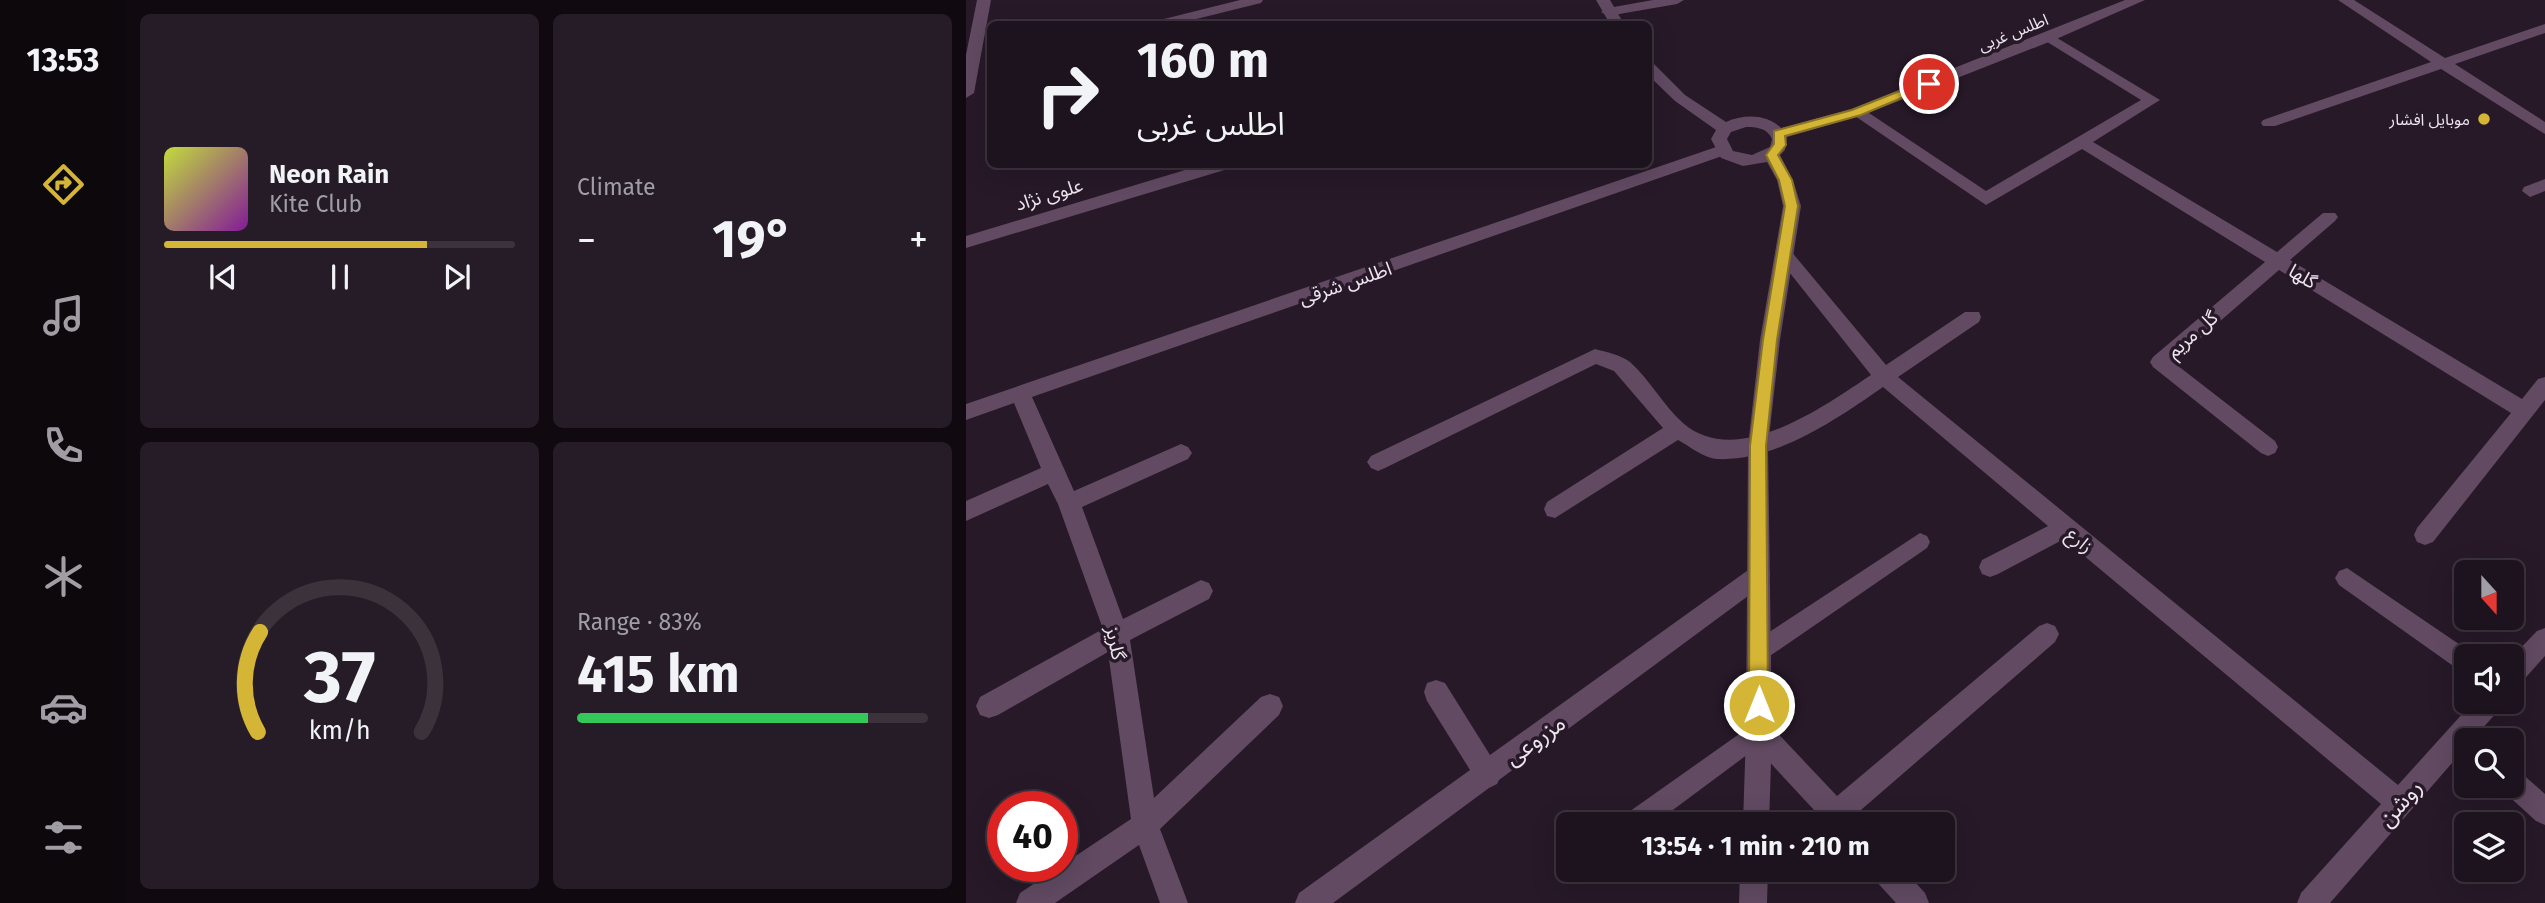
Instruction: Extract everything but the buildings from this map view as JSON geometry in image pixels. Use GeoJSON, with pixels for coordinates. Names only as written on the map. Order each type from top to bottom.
{"type":"FeatureCollection","features":[{"type":"Feature","properties":{"kind":"street"},"geometry":{"type":"LineString","coordinates":[[966,93],[984,0]]}},
{"type":"Feature","properties":{"kind":"street"},"geometry":{"type":"LineString","coordinates":[[1173,21],[1256,0]]}},
{"type":"Feature","properties":{"kind":"street"},"geometry":{"type":"LineString","coordinates":[[1615,21],[1605,6],[1677,0]]}},
{"type":"Feature","properties":{"kind":"street","name":"اطلس غربی"},"geometry":{"type":"LineString","coordinates":[[2099,13],[2117,0]]}},
{"type":"Feature","properties":{"kind":"street","name":"اطلس غربی"},"geometry":{"type":"LineString","coordinates":[[1722,150],[1745,160],[1775,144],[2049,37],[2099,13],[2138,0]]}},
{"type":"Feature","properties":{"kind":"street"},"geometry":{"type":"LineString","coordinates":[[2345,0],[2545,129]]}},
{"type":"Feature","properties":{"kind":"street"},"geometry":{"type":"LineString","coordinates":[[2269,124],[2545,28]]}},
{"type":"Feature","properties":{"kind":"street"},"geometry":{"type":"LineString","coordinates":[[1857,112],[1986,199],[2152,100],[2049,37]]}},
{"type":"Feature","properties":{"kind":"street"},"geometry":{"type":"LineString","coordinates":[[1652,70],[1680,98],[1725,129]]}},
{"type":"Feature","properties":{"kind":"street"},"geometry":{"type":"LineString","coordinates":[[1722,150],[1719,139],[1725,129],[1740,122],[1759,122],[1775,144],[1791,206],[1758,446],[1759,732],[1756,812]]}},
{"type":"Feature","properties":{"kind":"street","name":"گلها"},"geometry":{"type":"LineString","coordinates":[[2082,142],[2524,411]]}},
{"type":"Feature","properties":{"kind":"street","name":"اطلس شرقی"},"geometry":{"type":"LineString","coordinates":[[966,412],[1722,150]]}},
{"type":"Feature","properties":{"kind":"street","name":"علوی نژاد"},"geometry":{"type":"LineString","coordinates":[[966,242],[1212,168]]}},
{"type":"Feature","properties":{"kind":"street","name":"گل مریم"},"geometry":{"type":"LineString","coordinates":[[2268,447],[2160,362],[2329,217]]}},
{"type":"Feature","properties":{"kind":"street","name":"زارع"},"geometry":{"type":"LineString","coordinates":[[1784,254],[1884,377],[2400,803]]}},
{"type":"Feature","properties":{"kind":"street"},"geometry":{"type":"LineString","coordinates":[[1378,461],[1595,356],[1621,366],[1677,430],[1715,450],[1758,446],[1828,414],[1972,317]]}},
{"type":"Feature","properties":{"kind":"street"},"geometry":{"type":"LineString","coordinates":[[2425,535],[2545,385]]}},
{"type":"Feature","properties":{"kind":"street","name":"گلریز"},"geometry":{"type":"LineString","coordinates":[[1020,393],[1069,503],[1116,634],[1145,825],[1174,903]]}},
{"type":"Feature","properties":{"kind":"street"},"geometry":{"type":"LineString","coordinates":[[1555,509],[1677,430]]}},
{"type":"Feature","properties":{"kind":"street"},"geometry":{"type":"LineString","coordinates":[[1069,503],[1181,453]]}},
{"type":"Feature","properties":{"kind":"street"},"geometry":{"type":"LineString","coordinates":[[966,511],[1053,472]]}},
{"type":"Feature","properties":{"kind":"street"},"geometry":{"type":"LineString","coordinates":[[1990,567],[2065,528]]}},
{"type":"Feature","properties":{"kind":"street","name":"مزروعی"},"geometry":{"type":"LineString","coordinates":[[1309,903],[1759,575]]}},
{"type":"Feature","properties":{"kind":"street"},"geometry":{"type":"LineString","coordinates":[[2347,578],[2454,654]]}},
{"type":"Feature","properties":{"kind":"street"},"geometry":{"type":"LineString","coordinates":[[989,706],[1116,634],[1201,591]]}},
{"type":"Feature","properties":{"kind":"street"},"geometry":{"type":"LineString","coordinates":[[1849,812],[2047,634]]}},
{"type":"Feature","properties":{"kind":"street"},"geometry":{"type":"LineString","coordinates":[[2524,662],[2545,639]]}},
{"type":"Feature","properties":{"kind":"street"},"geometry":{"type":"LineString","coordinates":[[1436,692],[1488,775]]}},
{"type":"Feature","properties":{"kind":"street"},"geometry":{"type":"LineString","coordinates":[[1030,903],[1145,825],[1270,706]]}},
{"type":"Feature","properties":{"kind":"street"},"geometry":{"type":"LineString","coordinates":[[1759,732],[1834,812]]}},
{"type":"Feature","properties":{"kind":"street","name":"روشن"},"geometry":{"type":"LineString","coordinates":[[2311,903],[2454,746]]}},
{"type":"Feature","properties":{"kind":"street"},"geometry":{"type":"LineString","coordinates":[[2524,793],[2545,812]]}},
{"type":"Feature","properties":{"kind":"street"},"geometry":{"type":"LineString","coordinates":[[1753,903],[1754,882]]}},
{"type":"Feature","properties":{"kind":"street"},"geometry":{"type":"LineString","coordinates":[[1896,882],[1915,903]]}},
{"type":"Feature","properties":{"kind":"lane"},"geometry":{"type":"LineString","coordinates":[[1759,651],[1920,542]]}},
{"type":"Feature","properties":{"kind":"lane"},"geometry":{"type":"LineString","coordinates":[[1650,812],[1759,732]]}},
{"type":"Feature","properties":{"kind":"place","name":"موبایل افشار"},"geometry":{"type":"Point","coordinates":[2484,119]}},
{"type":"Feature","properties":{"kind":"route"},"geometry":{"type":"LineString","coordinates":[[1759,705],[1758,446],[1770,340],[1791,206],[1785,180],[1772,155],[1780,145],[1779,134],[1857,112],[1929,84]]}}]}
